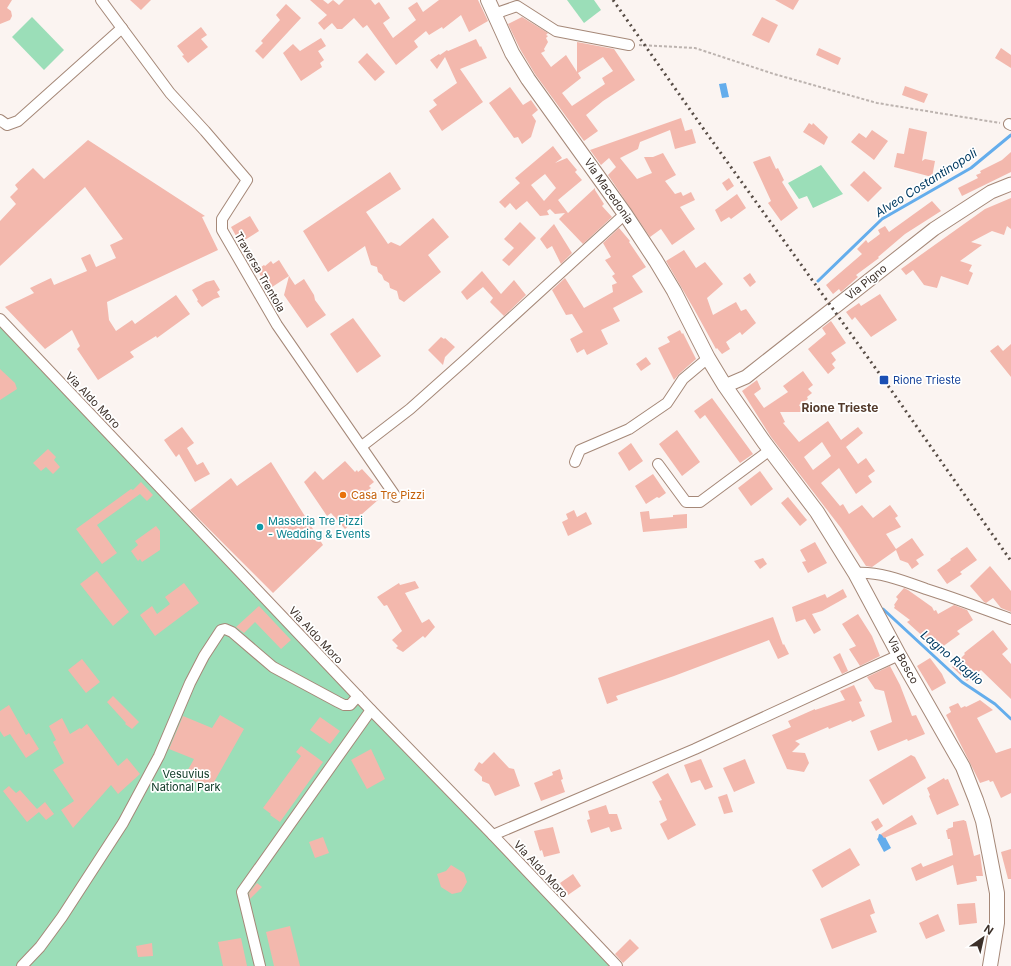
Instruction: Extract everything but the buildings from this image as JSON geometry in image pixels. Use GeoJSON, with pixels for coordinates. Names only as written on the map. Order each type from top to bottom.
{"type":"FeatureCollection","features":[{"type":"Feature","properties":{"kind":"main road","name":"Via Macedonia"},"geometry":{"type":"LineString","coordinates":[[488,0],[512,53],[528,79],[625,214],[670,285],[708,358],[725,386]]}},
{"type":"Feature","properties":{"kind":"main road","name":"Via Bosco"},"geometry":{"type":"LineString","coordinates":[[725,386],[770,450],[817,512],[855,573],[899,655],[963,767],[983,821],[997,893],[997,923],[990,966]]}},
{"type":"Feature","properties":{"kind":"street","name":"Traversa Trentola"},"geometry":{"type":"LineString","coordinates":[[101,0],[170,93],[247,180],[222,219],[222,230],[277,325],[396,496]]}},
{"type":"Feature","properties":{"kind":"street"},"geometry":{"type":"LineString","coordinates":[[494,14],[517,6],[556,31],[629,45]]}},
{"type":"Feature","properties":{"kind":"street"},"geometry":{"type":"LineString","coordinates":[[0,120],[7,125],[18,121],[122,28]]}},
{"type":"Feature","properties":{"kind":"street","name":"Via Pigno"},"geometry":{"type":"LineString","coordinates":[[725,386],[746,377],[934,228],[991,192],[1011,184]]}},
{"type":"Feature","properties":{"kind":"street"},"geometry":{"type":"LineString","coordinates":[[362,446],[410,409],[625,214]]}},
{"type":"Feature","properties":{"kind":"street","name":"Via Aldo Moro"},"geometry":{"type":"LineString","coordinates":[[0,319],[371,710],[493,835],[617,966]]}},
{"type":"Feature","properties":{"kind":"street"},"geometry":{"type":"LineString","coordinates":[[575,462],[580,450],[629,429],[667,403],[683,379],[708,358]]}},
{"type":"Feature","properties":{"kind":"street"},"geometry":{"type":"LineString","coordinates":[[658,464],[686,502],[700,502],[770,450]]}},
{"type":"Feature","properties":{"kind":"street"},"geometry":{"type":"LineString","coordinates":[[855,573],[865,572],[877,574],[909,583],[1011,619]]}},
{"type":"Feature","properties":{"kind":"street"},"geometry":{"type":"LineString","coordinates":[[22,966],[40,947],[62,917],[123,823],[159,756],[190,683],[204,656],[221,630],[225,629],[232,632],[273,667],[344,705],[350,705],[358,696]]}},
{"type":"Feature","properties":{"kind":"street"},"geometry":{"type":"LineString","coordinates":[[493,835],[695,749],[899,655]]}},
{"type":"Feature","properties":{"kind":"street"},"geometry":{"type":"LineString","coordinates":[[260,966],[242,892],[371,710]]}},
{"type":"Feature","properties":{"kind":"path"},"geometry":{"type":"LineString","coordinates":[[629,45],[695,48],[774,74],[877,103],[1010,125]]}},
{"type":"Feature","properties":{"kind":"green space"},"geometry":{"type":"Polygon","coordinates":[[[567,0],[594,0],[601,10],[584,23],[567,0]]]}},
{"type":"Feature","properties":{"kind":"green space"},"geometry":{"type":"Polygon","coordinates":[[[32,17],[64,50],[44,70],[12,37],[32,17]]]}},
{"type":"Feature","properties":{"kind":"green space"},"geometry":{"type":"Polygon","coordinates":[[[821,165],[843,194],[813,208],[807,196],[799,199],[788,183],[821,165]]]}},
{"type":"Feature","properties":{"kind":"green space","name":"Vesuvius National Park"},"geometry":{"type":"Polygon","coordinates":[[[0,314],[73,388],[158,482],[623,966],[0,966],[0,314]]]}},
{"type":"Feature","properties":{"kind":"water"},"geometry":{"type":"Polygon","coordinates":[[[726,83],[729,97],[722,98],[719,84],[726,83]]]}},
{"type":"Feature","properties":{"kind":"water"},"geometry":{"type":"Polygon","coordinates":[[[879,834],[884,835],[891,848],[884,852],[877,839],[879,834]]]}},
{"type":"Feature","properties":{"kind":"waterway","name":"Alveo Costantinopoli"},"geometry":{"type":"LineString","coordinates":[[818,281],[882,219],[971,168],[1011,135]]}},
{"type":"Feature","properties":{"kind":"waterway","name":"Lagno Riaglio"},"geometry":{"type":"LineString","coordinates":[[883,609],[962,682],[995,704],[1011,719]]}},
{"type":"Feature","properties":{"kind":"railway"},"geometry":{"type":"LineString","coordinates":[[613,0],[1011,561]]}},
{"type":"Feature","properties":{"kind":"place","name":"Rione Trieste"},"geometry":{"type":"Point","coordinates":[884,380]}},
{"type":"Feature","properties":{"kind":"place","name":"Casa Tre Pizzi"},"geometry":{"type":"Point","coordinates":[343,495]}},
{"type":"Feature","properties":{"kind":"place","name":"Masseria Tre Pizzi - Wedding & Events"},"geometry":{"type":"Point","coordinates":[260,527]}},
{"type":"Feature","properties":{"kind":"district","name":"Rione Trieste"},"geometry":{"type":"Point","coordinates":[840,408]}}]}
